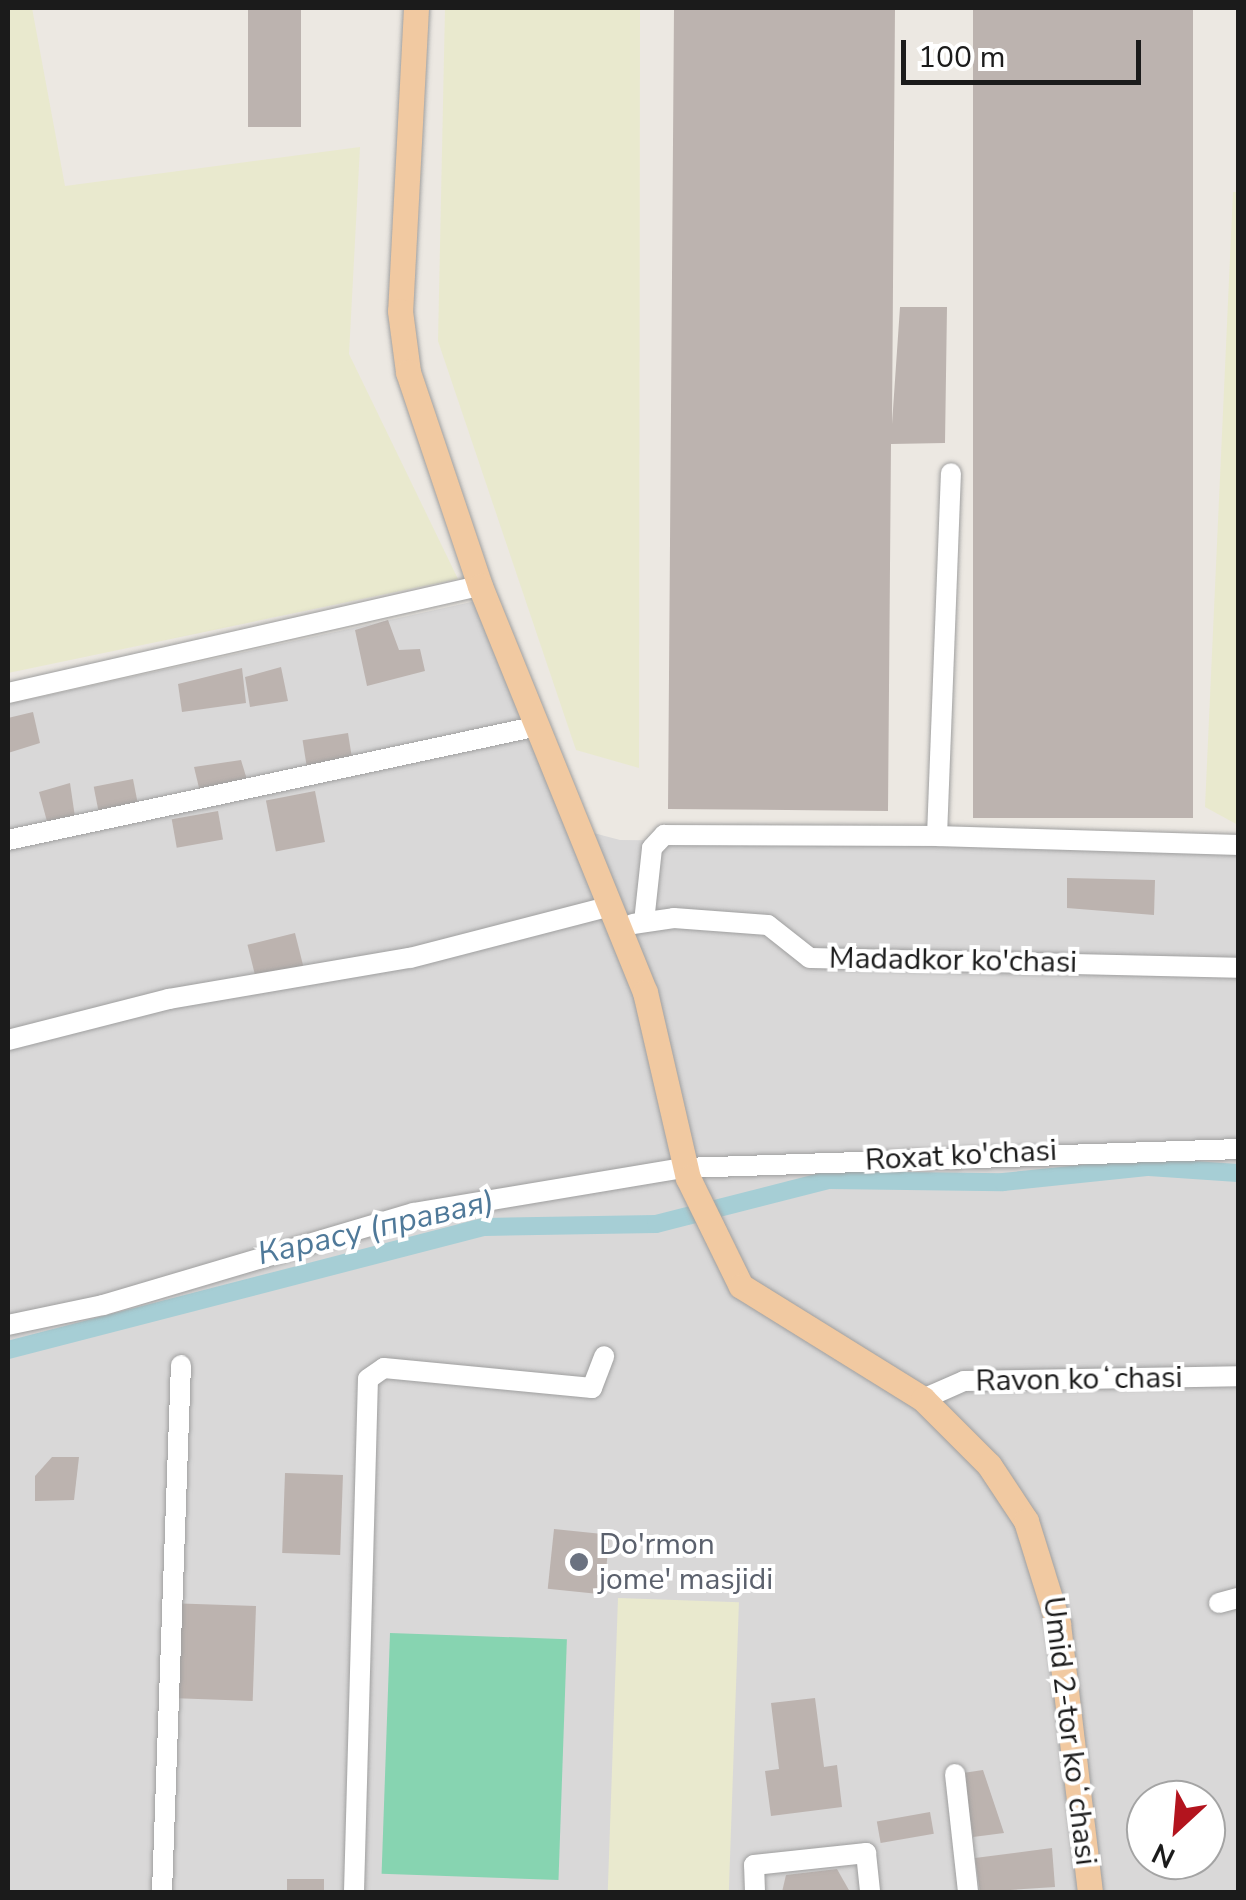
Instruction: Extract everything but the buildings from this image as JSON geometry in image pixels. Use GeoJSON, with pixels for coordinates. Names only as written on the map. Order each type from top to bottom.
{"type":"FeatureCollection","features":[{"type":"Feature","properties":{"kind":"main road","name":"Umid 2-tor koʻchasi"},"geometry":{"type":"LineString","coordinates":[[416,8],[402,342],[480,586],[625,918],[654,1025],[686,1173],[716,1242],[753,1297],[923,1399],[998,1476],[1043,1557],[1064,1662],[1090,1892]]}},
{"type":"Feature","properties":{"kind":"street"},"geometry":{"type":"LineString","coordinates":[[937,836],[951,472]]}},
{"type":"Feature","properties":{"kind":"street"},"geometry":{"type":"LineString","coordinates":[[8,693],[480,586]]}},
{"type":"Feature","properties":{"kind":"street"},"geometry":{"type":"LineString","coordinates":[[8,840],[538,726]]}},
{"type":"Feature","properties":{"kind":"street"},"geometry":{"type":"LineString","coordinates":[[625,918],[652,848],[664,835],[937,836],[1238,845]]}},
{"type":"Feature","properties":{"kind":"street","name":"Madadkor ko'chasi"},"geometry":{"type":"LineString","coordinates":[[8,1040],[170,999],[625,918],[768,925],[810,958],[1238,968]]}},
{"type":"Feature","properties":{"kind":"street","name":"Roxat ko'chasi"},"geometry":{"type":"LineString","coordinates":[[8,1325],[103,1305],[414,1213],[686,1173],[1238,1149]]}},
{"type":"Feature","properties":{"kind":"street"},"geometry":{"type":"LineString","coordinates":[[354,1892],[368,1379],[384,1368],[592,1388],[604,1356]]}},
{"type":"Feature","properties":{"kind":"street"},"geometry":{"type":"LineString","coordinates":[[162,1892],[180,1365]]}},
{"type":"Feature","properties":{"kind":"street","name":"Ravon koʻchasi"},"geometry":{"type":"LineString","coordinates":[[923,1399],[964,1380],[1238,1376]]}},
{"type":"Feature","properties":{"kind":"street"},"geometry":{"type":"LineString","coordinates":[[955,1774],[968,1892]]}},
{"type":"Feature","properties":{"kind":"street"},"geometry":{"type":"LineString","coordinates":[[755,1892],[754,1865],[866,1853],[870,1892]]}},
{"type":"Feature","properties":{"kind":"shaded area"},"geometry":{"type":"Polygon","coordinates":[[[485,599],[586,831],[620,840],[1238,846],[1238,1892],[8,1892],[8,704],[485,599]]]}},
{"type":"Feature","properties":{"kind":"green space"},"geometry":{"type":"Polygon","coordinates":[[[8,8],[32,8],[65,186],[360,147],[349,354],[458,579],[8,673],[8,8]]]}},
{"type":"Feature","properties":{"kind":"green space"},"geometry":{"type":"Polygon","coordinates":[[[445,8],[640,8],[639,768],[576,750],[438,341],[445,8]]]}},
{"type":"Feature","properties":{"kind":"green space"},"geometry":{"type":"Polygon","coordinates":[[[1233,192],[1238,192],[1238,825],[1205,807],[1233,192]]]}},
{"type":"Feature","properties":{"kind":"green space"},"geometry":{"type":"Polygon","coordinates":[[[618,1598],[739,1602],[729,1892],[608,1892],[618,1598]]]}},
{"type":"Feature","properties":{"kind":"green space"},"geometry":{"type":"Polygon","coordinates":[[[390,1633],[567,1639],[558,1880],[382,1874],[390,1633]]]}},
{"type":"Feature","properties":{"kind":"waterway","name":"Карасу (правая)"},"geometry":{"type":"LineString","coordinates":[[8,1350],[485,1227],[656,1224],[829,1180],[1003,1182],[1149,1167],[1238,1173]]}},
{"type":"Feature","properties":{"kind":"place","name":"Do'rmon jome' masjidi"},"geometry":{"type":"Point","coordinates":[579,1562]}}]}
